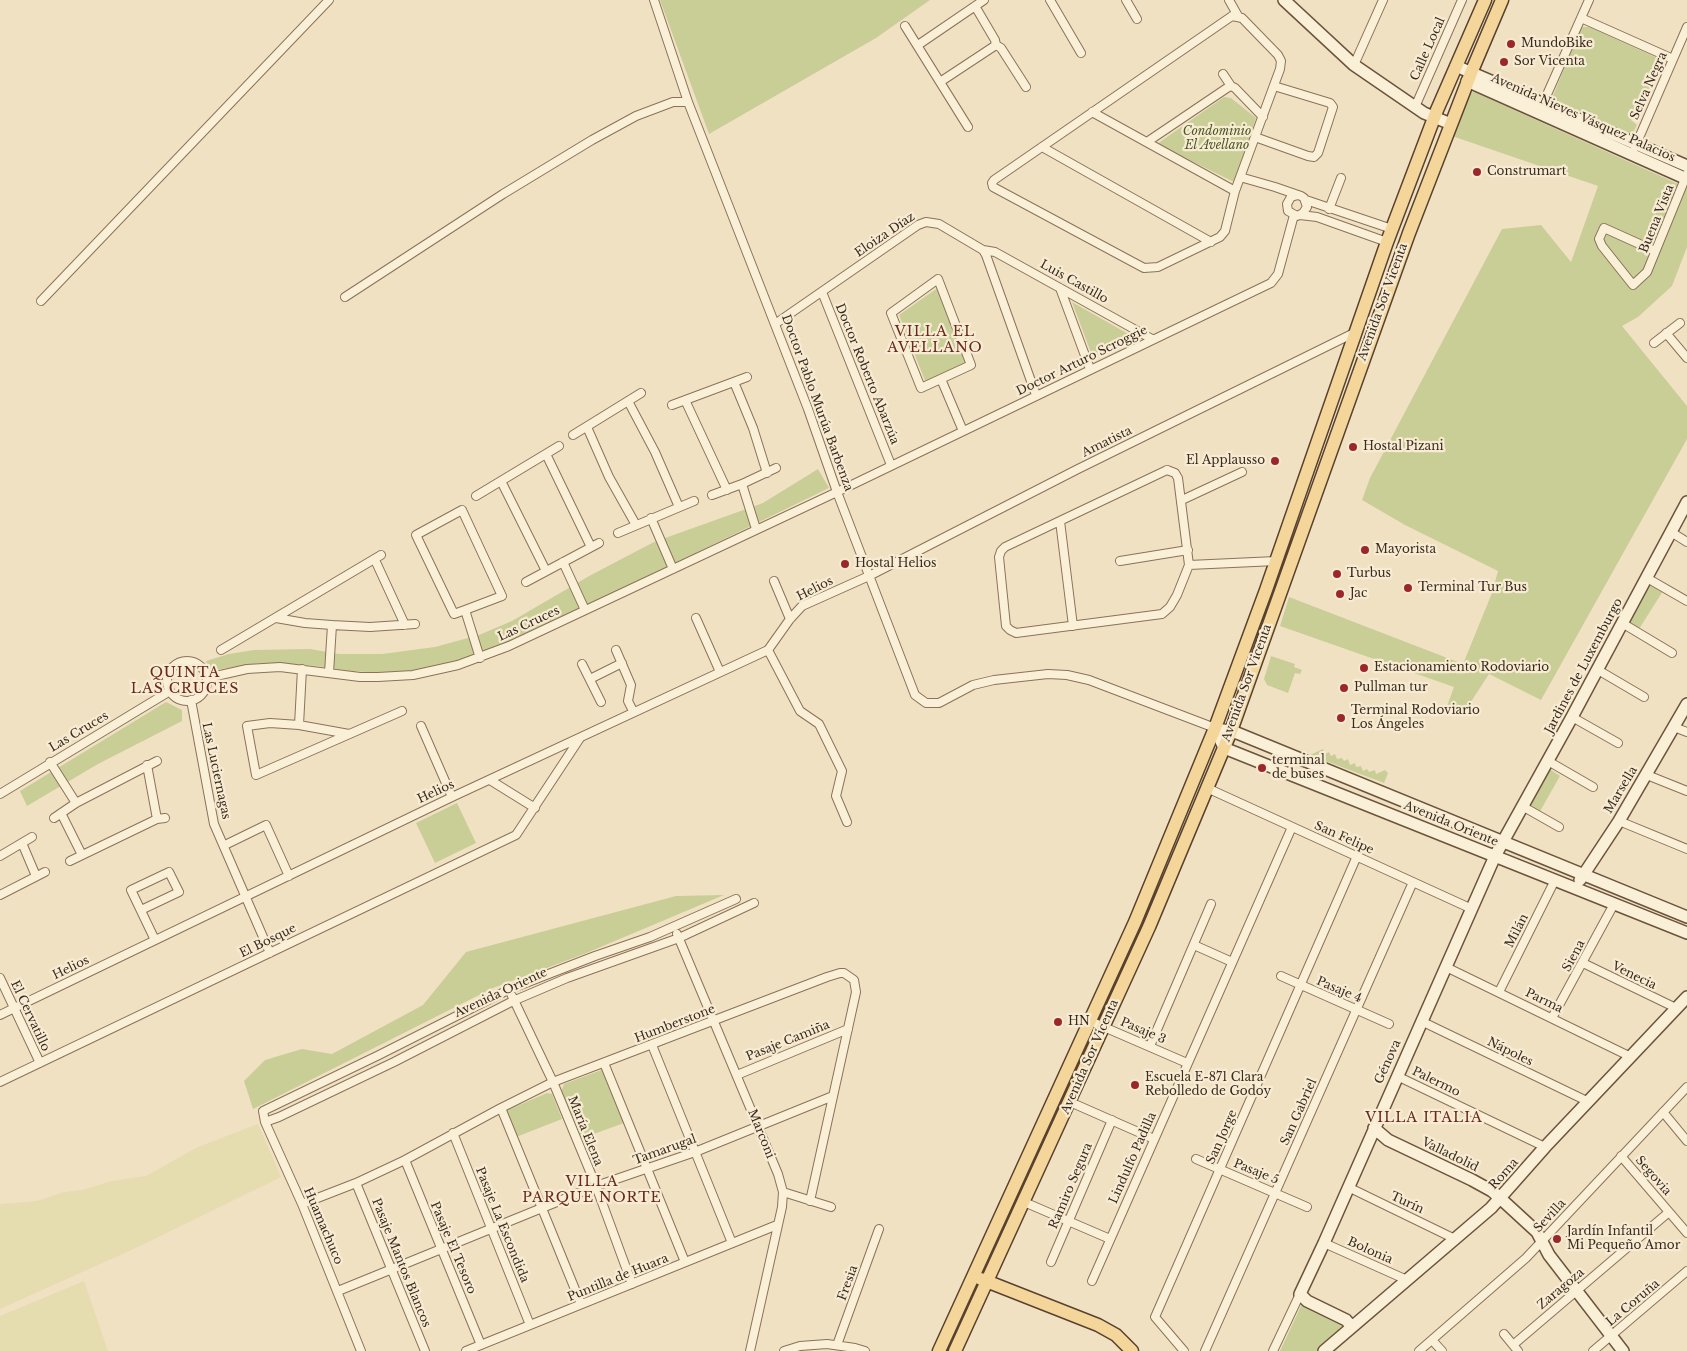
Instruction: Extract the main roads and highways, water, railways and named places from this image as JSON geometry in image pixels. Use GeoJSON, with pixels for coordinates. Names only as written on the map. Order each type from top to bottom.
{"type":"FeatureCollection","features":[{"type":"Feature","properties":{"kind":"main road","name":"Avenida Sor Vicenta"},"geometry":{"type":"LineString","coordinates":[[939,1351],[1135,922],[1215,728],[1272,574],[1387,242],[1434,118],[1485,0]]}},
{"type":"Feature","properties":{"kind":"main road","name":"Avenida Sor Vicenta"},"geometry":{"type":"LineString","coordinates":[[955,1351],[1149,927],[1231,731],[1401,254],[1469,77],[1502,0]]}},
{"type":"Feature","properties":{"kind":"main road"},"geometry":{"type":"LineString","coordinates":[[1456,66],[1461,76],[1469,77]]}},
{"type":"Feature","properties":{"kind":"main road"},"geometry":{"type":"LineString","coordinates":[[1392,229],[1398,238],[1401,254]]}},
{"type":"Feature","properties":{"kind":"main road"},"geometry":{"type":"LineString","coordinates":[[1345,364],[1350,372],[1352,389]]}},
{"type":"Feature","properties":{"kind":"main road"},"geometry":{"type":"LineString","coordinates":[[1272,574],[1275,584],[1281,590]]}},
{"type":"Feature","properties":{"kind":"main road"},"geometry":{"type":"LineString","coordinates":[[974,1276],[1098,1325],[1116,1335],[1132,1351]]}},
{"type":"Feature","properties":{"kind":"place","name":"MundoBike"},"geometry":{"type":"Point","coordinates":[1511,44]}},
{"type":"Feature","properties":{"kind":"place","name":"Sor Vicenta"},"geometry":{"type":"Point","coordinates":[1504,62]}},
{"type":"Feature","properties":{"kind":"place","name":"Construmart"},"geometry":{"type":"Point","coordinates":[1477,172]}},
{"type":"Feature","properties":{"kind":"place","name":"Hostal Pizani"},"geometry":{"type":"Point","coordinates":[1353,447]}},
{"type":"Feature","properties":{"kind":"place","name":"El Applausso"},"geometry":{"type":"Point","coordinates":[1275,461]}},
{"type":"Feature","properties":{"kind":"place","name":"Mayorista"},"geometry":{"type":"Point","coordinates":[1365,550]}},
{"type":"Feature","properties":{"kind":"place","name":"Hostal Helios"},"geometry":{"type":"Point","coordinates":[845,564]}},
{"type":"Feature","properties":{"kind":"place","name":"Turbus"},"geometry":{"type":"Point","coordinates":[1337,574]}},
{"type":"Feature","properties":{"kind":"place","name":"Terminal Tur Bus"},"geometry":{"type":"Point","coordinates":[1408,588]}},
{"type":"Feature","properties":{"kind":"place","name":"Jac"},"geometry":{"type":"Point","coordinates":[1340,594]}},
{"type":"Feature","properties":{"kind":"place","name":"Estacionamiento Rodoviario"},"geometry":{"type":"Point","coordinates":[1364,668]}},
{"type":"Feature","properties":{"kind":"place","name":"Pullman tur"},"geometry":{"type":"Point","coordinates":[1344,688]}},
{"type":"Feature","properties":{"kind":"place","name":"Terminal Rodoviario Los Ángeles"},"geometry":{"type":"Point","coordinates":[1341,718]}},
{"type":"Feature","properties":{"kind":"place","name":"terminal de buses"},"geometry":{"type":"Point","coordinates":[1262,768]}},
{"type":"Feature","properties":{"kind":"place","name":"HN"},"geometry":{"type":"Point","coordinates":[1058,1022]}},
{"type":"Feature","properties":{"kind":"place","name":"Escuela E-871 Clara Rebolledo de Godoy"},"geometry":{"type":"Point","coordinates":[1135,1085]}},
{"type":"Feature","properties":{"kind":"place","name":"Jardín Infantil Mi Pequeño Amor"},"geometry":{"type":"Point","coordinates":[1557,1239]}},
{"type":"Feature","properties":{"kind":"district","name":"VILLA EL AVELLANO"},"geometry":{"type":"Point","coordinates":[935,340]}},
{"type":"Feature","properties":{"kind":"district","name":"QUINTA LAS CRUCES"},"geometry":{"type":"Point","coordinates":[185,682]}},
{"type":"Feature","properties":{"kind":"district","name":"VILLA ITALIA"},"geometry":{"type":"Point","coordinates":[1424,1118]}},
{"type":"Feature","properties":{"kind":"district","name":"VILLA PARQUE NORTE"},"geometry":{"type":"Point","coordinates":[592,1190]}},
{"type":"Feature","properties":{"kind":"park label","name":"Condominio El Avellano"},"geometry":{"type":"Point","coordinates":[1217,139]}}]}
